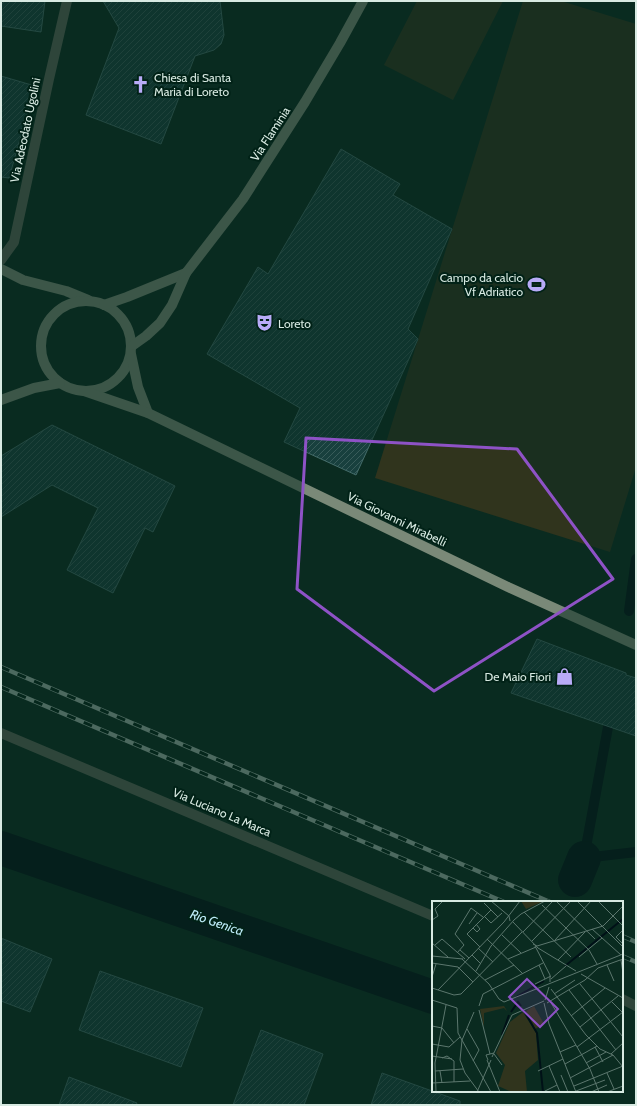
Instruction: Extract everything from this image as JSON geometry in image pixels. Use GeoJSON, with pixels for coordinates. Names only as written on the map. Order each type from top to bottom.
{"type":"FeatureCollection","features":[{"type":"Feature","properties":{"kind":"street","name":"Via Adeodato Ugolini"},"geometry":{"type":"LineString","coordinates":[[1,260],[14,242],[67,1]]}},
{"type":"Feature","properties":{"kind":"street","name":"Via Flaminia"},"geometry":{"type":"LineString","coordinates":[[131,350],[160,323],[172,305],[186,273],[244,199],[305,102],[363,1]]}},
{"type":"Feature","properties":{"kind":"street"},"geometry":{"type":"LineString","coordinates":[[1,269],[23,280],[66,291],[90,301],[104,304],[119,315],[128,329],[138,387],[148,413]]}},
{"type":"Feature","properties":{"kind":"street","name":"Via Flaminia"},"geometry":{"type":"LineString","coordinates":[[104,304],[127,297],[186,273]]}},
{"type":"Feature","properties":{"kind":"street"},"geometry":{"type":"LineString","coordinates":[[90,301],[76,302],[62,308],[51,318],[44,330],[41,344],[43,359],[49,372],[60,383],[73,390],[84,392],[101,389],[115,381],[126,369],[131,350]]}},
{"type":"Feature","properties":{"kind":"street"},"geometry":{"type":"LineString","coordinates":[[1,400],[34,388],[60,383]]}},
{"type":"Feature","properties":{"kind":"street","name":"Via Giovanni Mirabelli"},"geometry":{"type":"LineString","coordinates":[[84,392],[148,413],[508,587],[636,645]]}},
{"type":"Feature","properties":{"kind":"street","name":"Via Luciano La Marca"},"geometry":{"type":"LineString","coordinates":[[1,732],[432,916]]}},
{"type":"Feature","properties":{"kind":"street"},"geometry":{"type":"LineString","coordinates":[[623,1000],[636,1006]]}},
{"type":"Feature","properties":{"kind":"highlighted area"},"geometry":{"type":"Polygon","coordinates":[[[306,438],[517,449],[613,579],[434,691],[297,589],[306,438]]]}},
{"type":"Feature","properties":{"kind":"green space"},"geometry":{"type":"Polygon","coordinates":[[[417,1],[503,1],[453,100],[384,65],[417,1]]]}},
{"type":"Feature","properties":{"kind":"green space","name":"Campo da calcio Vf Adriatico"},"geometry":{"type":"Polygon","coordinates":[[[523,1],[561,1],[636,24],[636,467],[610,552],[375,478],[523,1]]]}},
{"type":"Feature","properties":{"kind":"building"},"geometry":{"type":"Polygon","coordinates":[[[1,1],[45,1],[41,32],[1,26],[1,1]]]}},
{"type":"Feature","properties":{"kind":"building","name":"Chiesa di Santa Maria di Loreto"},"geometry":{"type":"Polygon","coordinates":[[[103,1],[220,1],[224,35],[221,44],[214,50],[195,56],[161,144],[86,115],[119,28],[103,1]]]}},
{"type":"Feature","properties":{"kind":"building"},"geometry":{"type":"Polygon","coordinates":[[[1,76],[35,86],[9,178],[1,177],[1,76]]]}},
{"type":"Feature","properties":{"kind":"building"},"geometry":{"type":"Polygon","coordinates":[[[341,149],[400,184],[393,195],[452,229],[408,329],[418,339],[356,475],[284,442],[300,408],[207,354],[258,267],[268,274],[341,149]]]}},
{"type":"Feature","properties":{"kind":"building"},"geometry":{"type":"Polygon","coordinates":[[[52,425],[175,486],[153,532],[145,528],[113,593],[67,570],[98,508],[52,485],[1,517],[1,456],[52,425]]]}},
{"type":"Feature","properties":{"kind":"building"},"geometry":{"type":"Polygon","coordinates":[[[537,639],[636,678],[636,736],[511,693],[537,639]]]}},
{"type":"Feature","properties":{"kind":"building"},"geometry":{"type":"Polygon","coordinates":[[[1,938],[52,959],[30,1012],[1,1001],[1,938]]]}},
{"type":"Feature","properties":{"kind":"building"},"geometry":{"type":"Polygon","coordinates":[[[100,971],[203,1008],[181,1067],[79,1030],[100,971]]]}},
{"type":"Feature","properties":{"kind":"building"},"geometry":{"type":"Polygon","coordinates":[[[261,1030],[323,1054],[304,1105],[233,1105],[261,1030]]]}},
{"type":"Feature","properties":{"kind":"building"},"geometry":{"type":"Polygon","coordinates":[[[382,1073],[460,1101],[460,1105],[371,1105],[382,1073]]]}},
{"type":"Feature","properties":{"kind":"building"},"geometry":{"type":"Polygon","coordinates":[[[69,1077],[137,1103],[136,1105],[59,1105],[69,1077]]]}},
{"type":"Feature","properties":{"kind":"waterway"},"geometry":{"type":"LineString","coordinates":[[629,611],[636,559]]}},
{"type":"Feature","properties":{"kind":"waterway"},"geometry":{"type":"LineString","coordinates":[[608,727],[584,858],[636,852]]}},
{"type":"Feature","properties":{"kind":"waterway","name":"Rio Genica"},"geometry":{"type":"LineString","coordinates":[[1,848],[432,997]]}},
{"type":"Feature","properties":{"kind":"waterway","name":"Rio Genica"},"geometry":{"type":"LineString","coordinates":[[575,880],[584,858]]}},
{"type":"Feature","properties":{"kind":"railway"},"geometry":{"type":"LineString","coordinates":[[1,667],[548,901]]}},
{"type":"Feature","properties":{"kind":"railway"},"geometry":{"type":"LineString","coordinates":[[1,687],[502,901]]}},
{"type":"Feature","properties":{"kind":"railway"},"geometry":{"type":"LineString","coordinates":[[623,936],[636,942]]}},
{"type":"Feature","properties":{"kind":"railway"},"geometry":{"type":"LineString","coordinates":[[623,956],[636,962]]}},
{"type":"Feature","properties":{"kind":"place","name":"Chiesa di Santa Maria di Loreto"},"geometry":{"type":"Point","coordinates":[141,84]}},
{"type":"Feature","properties":{"kind":"place","name":"Campo da calcio Vf Adriatico"},"geometry":{"type":"Point","coordinates":[536,284]}},
{"type":"Feature","properties":{"kind":"place","name":"Loreto"},"geometry":{"type":"Point","coordinates":[265,323]}},
{"type":"Feature","properties":{"kind":"place","name":"De Maio Fiori"},"geometry":{"type":"Point","coordinates":[564,676]}}]}
